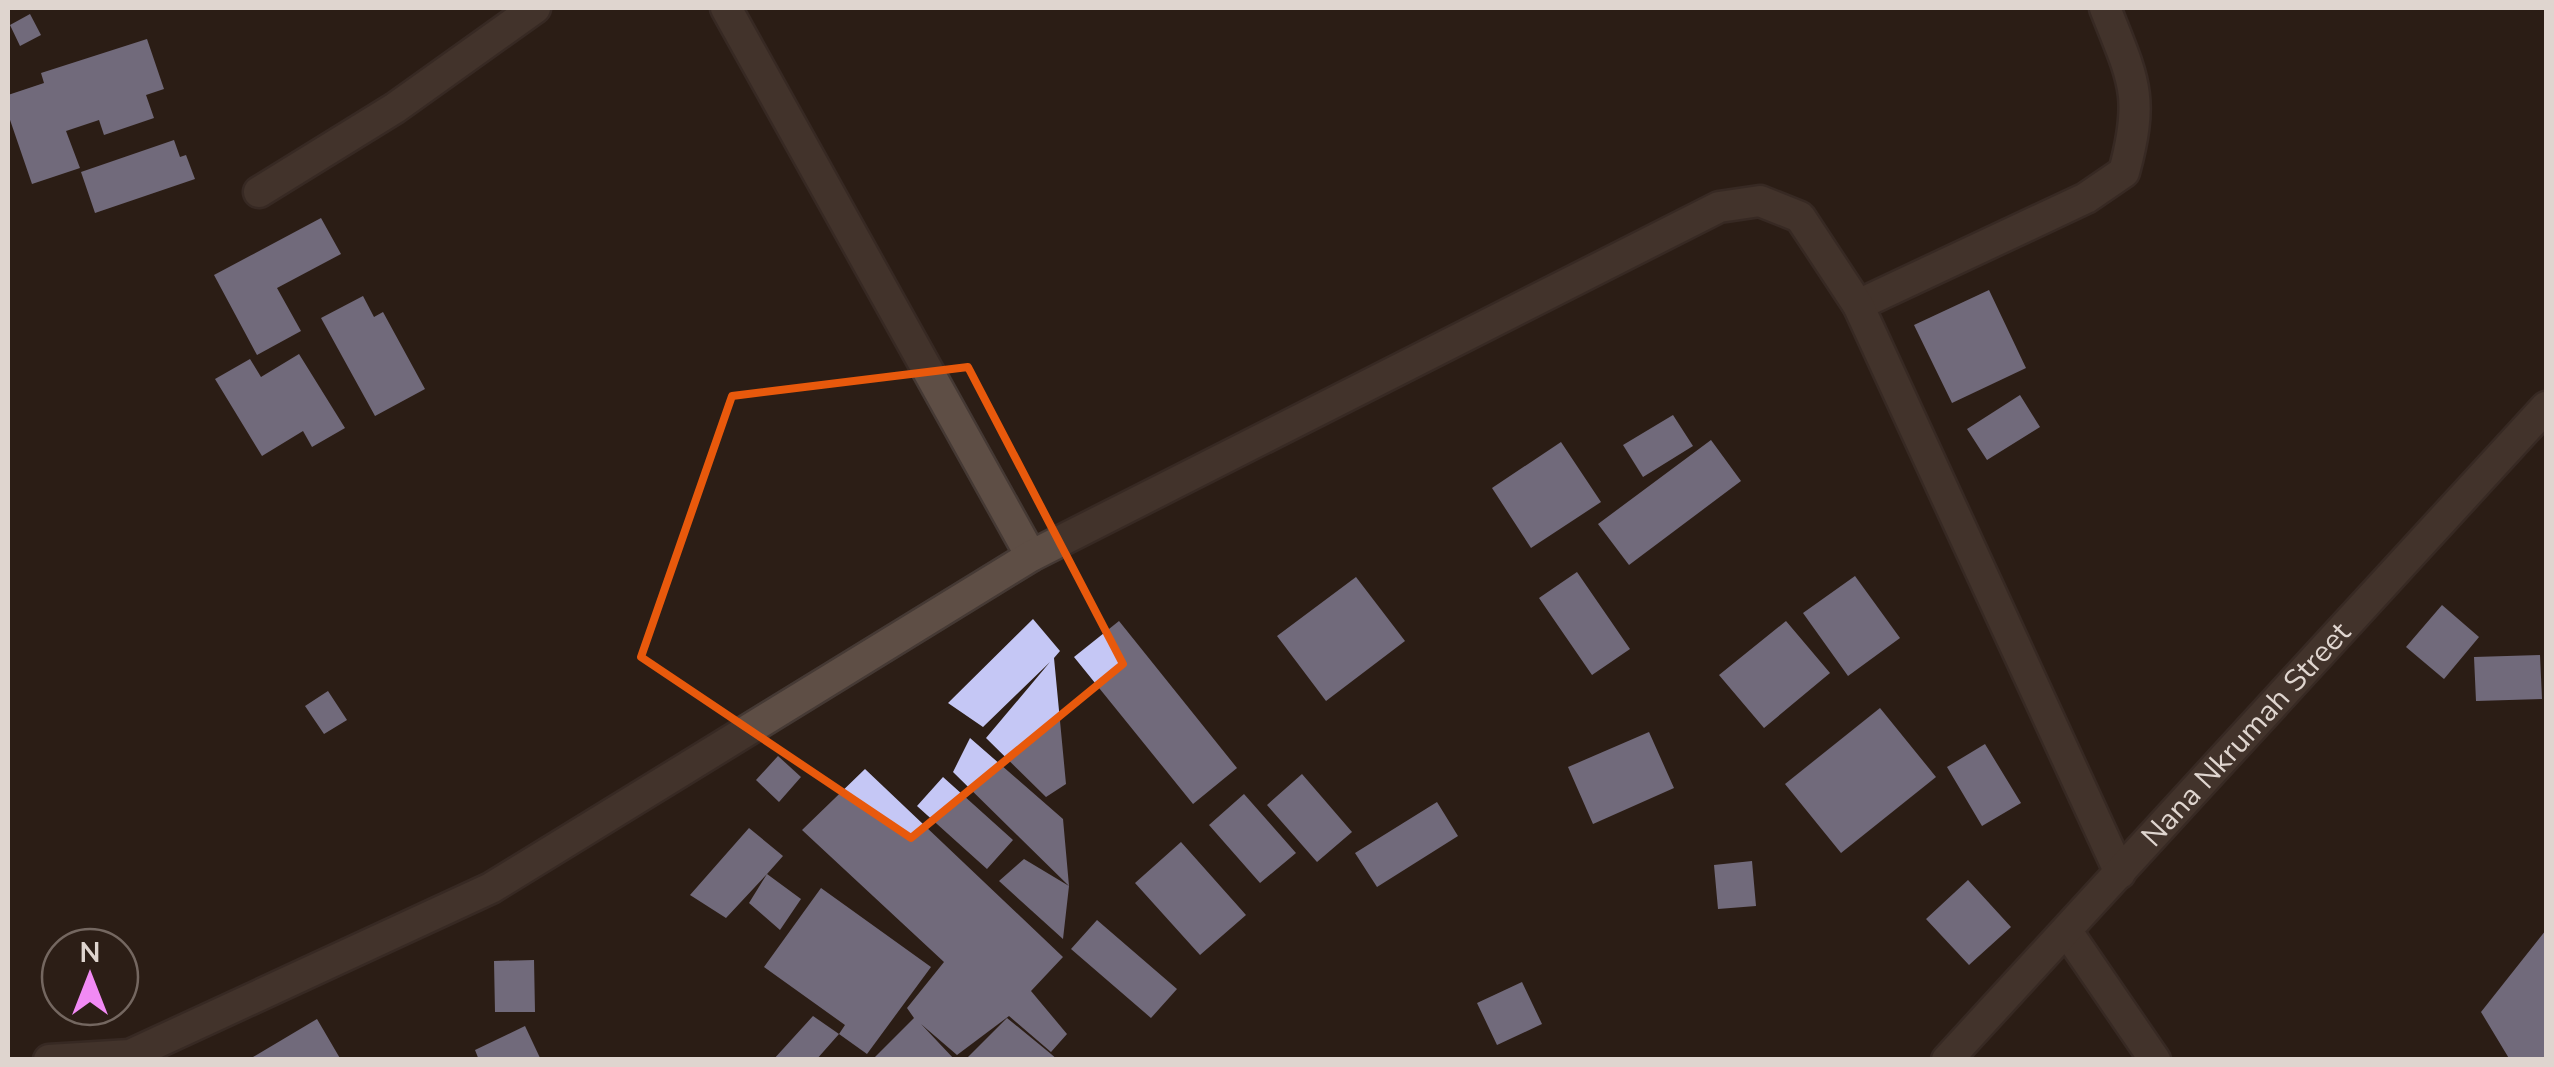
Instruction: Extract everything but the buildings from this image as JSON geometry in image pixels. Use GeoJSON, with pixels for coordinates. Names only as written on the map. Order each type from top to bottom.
{"type":"FeatureCollection","features":[{"type":"Feature","properties":{"kind":"street"},"geometry":{"type":"LineString","coordinates":[[258,192],[395,108],[535,8]]}},
{"type":"Feature","properties":{"kind":"street"},"geometry":{"type":"LineString","coordinates":[[726,8],[1031,556]]}},
{"type":"Feature","properties":{"kind":"street"},"geometry":{"type":"LineString","coordinates":[[1858,305],[2086,198],[2124,172],[2134,136],[2136,87],[2105,8]]}},
{"type":"Feature","properties":{"kind":"street"},"geometry":{"type":"LineString","coordinates":[[49,1060],[130,1055],[490,888],[1031,556],[1719,207],[1760,201],[1800,217],[1858,305],[2120,874]]}},
{"type":"Feature","properties":{"kind":"street","name":"Nana Nkrumah Street"},"geometry":{"type":"LineString","coordinates":[[1947,1060],[2068,933],[2546,407]]}},
{"type":"Feature","properties":{"kind":"street"},"geometry":{"type":"LineString","coordinates":[[2068,933],[2155,1060]]}},
{"type":"Feature","properties":{"kind":"highlighted area"},"geometry":{"type":"Polygon","coordinates":[[[968,367],[1123,664],[911,838],[641,657],[732,396],[968,367]]]}}]}
